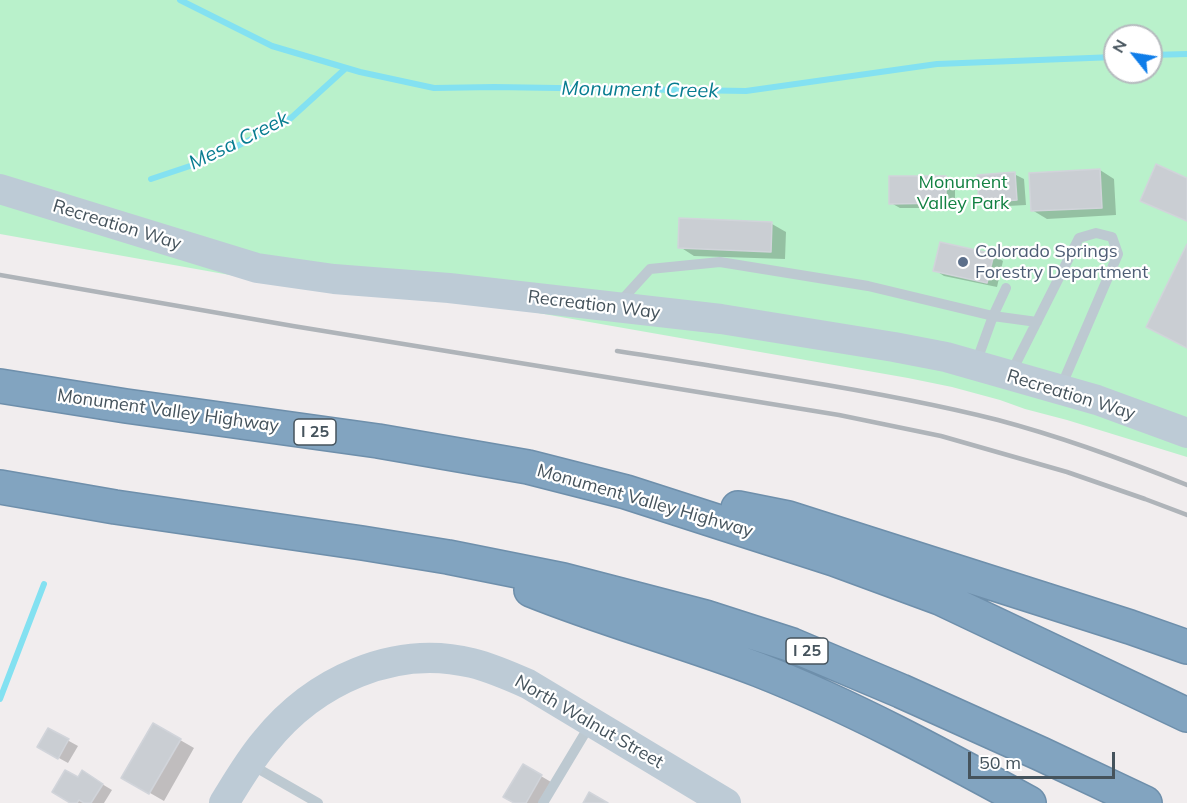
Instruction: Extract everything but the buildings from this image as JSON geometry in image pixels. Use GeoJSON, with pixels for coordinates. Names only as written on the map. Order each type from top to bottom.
{"type":"FeatureCollection","features":[{"type":"Feature","properties":{"kind":"highway","name":"Monument Valley Highway"},"geometry":{"type":"LineString","coordinates":[[0,386],[528,466],[626,492],[834,558],[940,598],[1187,715]]}},
{"type":"Feature","properties":{"kind":"highway","name":"I 25"},"geometry":{"type":"LineString","coordinates":[[0,487],[115,507],[448,557],[563,580],[705,617],[792,645],[901,691],[1145,803]]}},
{"type":"Feature","properties":{"kind":"highway"},"geometry":{"type":"LineString","coordinates":[[626,492],[788,518],[1187,647]]}},
{"type":"Feature","properties":{"kind":"highway"},"geometry":{"type":"LineString","coordinates":[[448,557],[567,605],[759,670],[849,709],[1029,803]]}},
{"type":"Feature","properties":{"kind":"street","name":"Recreation Way"},"geometry":{"type":"LineString","coordinates":[[0,189],[257,268],[334,279],[449,288],[721,320],[946,357],[1097,400],[1187,433]]}},
{"type":"Feature","properties":{"kind":"street","name":"North Walnut Street"},"geometry":{"type":"LineString","coordinates":[[224,803],[265,741],[288,716],[315,694],[345,677],[376,666],[408,660],[438,659],[470,663],[498,671],[528,684],[726,803]]}},
{"type":"Feature","properties":{"kind":"lane"},"geometry":{"type":"LineString","coordinates":[[1010,375],[1079,238],[1096,233],[1112,237],[1118,254],[1060,390]]}},
{"type":"Feature","properties":{"kind":"lane"},"geometry":{"type":"LineString","coordinates":[[615,307],[650,269],[720,262],[868,286],[993,316],[1037,322]]}},
{"type":"Feature","properties":{"kind":"lane"},"geometry":{"type":"LineString","coordinates":[[975,366],[1006,288]]}},
{"type":"Feature","properties":{"kind":"lane"},"geometry":{"type":"LineString","coordinates":[[543,803],[592,722]]}},
{"type":"Feature","properties":{"kind":"lane"},"geometry":{"type":"LineString","coordinates":[[249,764],[318,803]]}},
{"type":"Feature","properties":{"kind":"green space","name":"Monument Valley Park"},"geometry":{"type":"Polygon","coordinates":[[[0,0],[1187,0],[1187,457],[1000,400],[908,378],[487,304],[241,277],[0,234],[0,0]]]}},
{"type":"Feature","properties":{"kind":"waterway","name":"Monument Creek"},"geometry":{"type":"LineString","coordinates":[[180,0],[272,46],[360,72],[434,88],[746,91],[937,64],[1103,57]]}},
{"type":"Feature","properties":{"kind":"waterway","name":"Monument Creek"},"geometry":{"type":"LineString","coordinates":[[1163,55],[1187,54]]}},
{"type":"Feature","properties":{"kind":"waterway","name":"Mesa Creek"},"geometry":{"type":"LineString","coordinates":[[151,179],[208,160],[291,118],[346,68]]}},
{"type":"Feature","properties":{"kind":"waterway","name":"Mesa Creek"},"geometry":{"type":"LineString","coordinates":[[0,699],[44,584]]}},
{"type":"Feature","properties":{"kind":"railway"},"geometry":{"type":"LineString","coordinates":[[0,275],[293,326],[839,415],[941,436],[1067,472],[1187,515]]}},
{"type":"Feature","properties":{"kind":"railway"},"geometry":{"type":"LineString","coordinates":[[617,351],[847,388],[973,414],[1070,441],[1187,485]]}},
{"type":"Feature","properties":{"kind":"place","name":"Colorado Springs Forestry Department"},"geometry":{"type":"Point","coordinates":[963,262]}}]}
